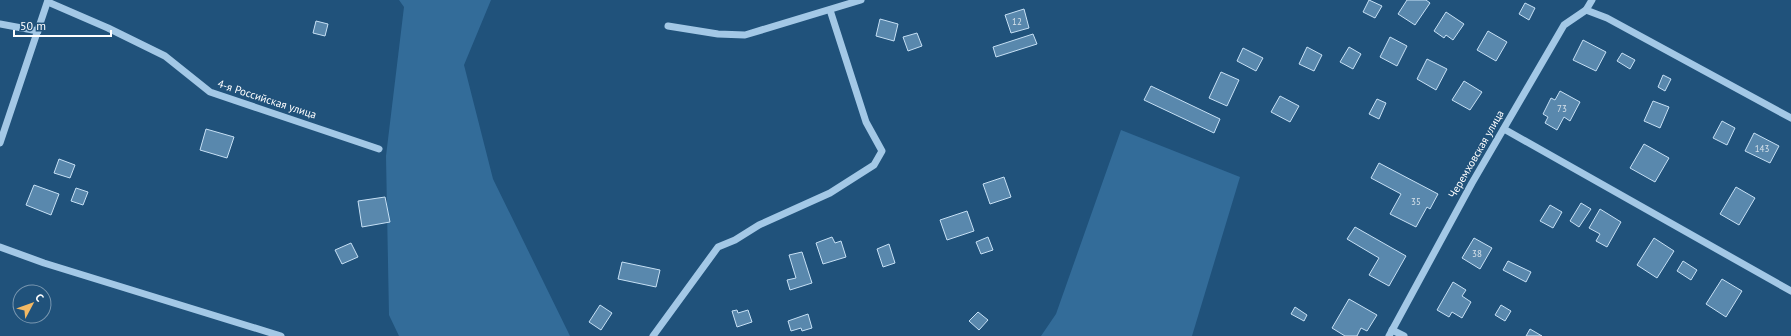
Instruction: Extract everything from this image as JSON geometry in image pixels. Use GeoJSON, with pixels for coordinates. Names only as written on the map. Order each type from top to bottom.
{"type":"FeatureCollection","features":[{"type":"Feature","properties":{"kind":"street"},"geometry":{"type":"LineString","coordinates":[[668,26],[718,34],[746,34],[861,0]]}},
{"type":"Feature","properties":{"kind":"street","name":"Черемховская улица"},"geometry":{"type":"LineString","coordinates":[[1404,336],[1391,333],[1472,183],[1564,25],[1586,10],[1592,0]]}},
{"type":"Feature","properties":{"kind":"street"},"geometry":{"type":"LineString","coordinates":[[0,143],[48,1]]}},
{"type":"Feature","properties":{"kind":"street","name":"4-я Российская улица"},"geometry":{"type":"LineString","coordinates":[[48,1],[108,28],[164,56],[210,92],[379,149]]}},
{"type":"Feature","properties":{"kind":"street"},"geometry":{"type":"LineString","coordinates":[[654,336],[718,246],[735,240],[759,226],[830,193],[874,166],[882,151],[866,122],[830,10]]}},
{"type":"Feature","properties":{"kind":"street"},"geometry":{"type":"LineString","coordinates":[[1586,10],[1608,18],[1791,118]]}},
{"type":"Feature","properties":{"kind":"street"},"geometry":{"type":"LineString","coordinates":[[0,24],[38,31]]}},
{"type":"Feature","properties":{"kind":"street"},"geometry":{"type":"LineString","coordinates":[[1504,129],[1791,291]]}},
{"type":"Feature","properties":{"kind":"street"},"geometry":{"type":"LineString","coordinates":[[0,247],[44,263],[281,336]]}},
{"type":"Feature","properties":{"kind":"shaded area"},"geometry":{"type":"Polygon","coordinates":[[[399,0],[491,0],[464,65],[493,179],[570,336],[399,336],[389,315],[386,156],[404,7],[399,0]]]}},
{"type":"Feature","properties":{"kind":"shaded area"},"geometry":{"type":"Polygon","coordinates":[[[1121,130],[1240,177],[1192,336],[1041,336],[1056,314],[1121,130]]]}},
{"type":"Feature","properties":{"kind":"building"},"geometry":{"type":"Polygon","coordinates":[[[1369,0],[1382,6],[1375,18],[1363,12],[1369,0]]]}},
{"type":"Feature","properties":{"kind":"building"},"geometry":{"type":"Polygon","coordinates":[[[1407,0],[1426,0],[1430,3],[1415,25],[1398,14],[1407,0]]]}},
{"type":"Feature","properties":{"kind":"building"},"geometry":{"type":"Polygon","coordinates":[[[1525,3],[1535,8],[1529,20],[1519,14],[1525,3]]]}},
{"type":"Feature","properties":{"kind":"building"},"geometry":{"type":"Polygon","coordinates":[[[1024,9],[1029,28],[1011,33],[1005,15],[1024,9]]]}},
{"type":"Feature","properties":{"kind":"building"},"geometry":{"type":"Polygon","coordinates":[[[1446,12],[1464,24],[1453,40],[1446,35],[1444,38],[1434,31],[1446,12]]]}},
{"type":"Feature","properties":{"kind":"building"},"geometry":{"type":"Polygon","coordinates":[[[880,19],[898,24],[894,41],[876,36],[880,19]]]}},
{"type":"Feature","properties":{"kind":"building"},"geometry":{"type":"Polygon","coordinates":[[[316,21],[328,24],[325,36],[313,33],[316,21]]]}},
{"type":"Feature","properties":{"kind":"building"},"geometry":{"type":"Polygon","coordinates":[[[1488,31],[1507,42],[1496,61],[1477,50],[1488,31]]]}},
{"type":"Feature","properties":{"kind":"building"},"geometry":{"type":"Polygon","coordinates":[[[917,33],[922,46],[908,51],[903,37],[917,33]]]}},
{"type":"Feature","properties":{"kind":"building"},"geometry":{"type":"Polygon","coordinates":[[[1033,34],[1037,44],[996,57],[993,47],[1033,34]]]}},
{"type":"Feature","properties":{"kind":"building"},"geometry":{"type":"Polygon","coordinates":[[[1390,37],[1407,46],[1397,66],[1380,57],[1390,37]]]}},
{"type":"Feature","properties":{"kind":"building"},"geometry":{"type":"Polygon","coordinates":[[[1583,40],[1606,52],[1596,71],[1573,60],[1583,40]]]}},
{"type":"Feature","properties":{"kind":"building"},"geometry":{"type":"Polygon","coordinates":[[[1307,47],[1322,55],[1314,71],[1299,64],[1307,47]]]}},
{"type":"Feature","properties":{"kind":"building"},"geometry":{"type":"Polygon","coordinates":[[[1349,47],[1361,54],[1353,69],[1340,62],[1349,47]]]}},
{"type":"Feature","properties":{"kind":"building"},"geometry":{"type":"Polygon","coordinates":[[[1243,48],[1263,58],[1256,71],[1237,61],[1243,48]]]}},
{"type":"Feature","properties":{"kind":"building"},"geometry":{"type":"Polygon","coordinates":[[[1622,53],[1635,60],[1630,69],[1617,61],[1622,53]]]}},
{"type":"Feature","properties":{"kind":"building"},"geometry":{"type":"Polygon","coordinates":[[[1427,59],[1447,69],[1436,90],[1417,79],[1427,59]]]}},
{"type":"Feature","properties":{"kind":"building"},"geometry":{"type":"Polygon","coordinates":[[[1221,72],[1239,80],[1227,106],[1209,98],[1221,72]]]}},
{"type":"Feature","properties":{"kind":"building"},"geometry":{"type":"Polygon","coordinates":[[[1663,75],[1671,79],[1665,91],[1658,87],[1663,75]]]}},
{"type":"Feature","properties":{"kind":"building"},"geometry":{"type":"Polygon","coordinates":[[[1464,81],[1482,92],[1470,110],[1452,100],[1464,81]]]}},
{"type":"Feature","properties":{"kind":"building"},"geometry":{"type":"Polygon","coordinates":[[[1151,86],[1220,119],[1214,133],[1144,100],[1151,86]]]}},
{"type":"Feature","properties":{"kind":"building"},"geometry":{"type":"Polygon","coordinates":[[[1560,91],[1580,102],[1570,121],[1564,117],[1557,130],[1545,123],[1548,117],[1543,114],[1551,98],[1555,100],[1560,91]]]}},
{"type":"Feature","properties":{"kind":"building"},"geometry":{"type":"Polygon","coordinates":[[[1280,96],[1299,106],[1290,122],[1271,112],[1280,96]]]}},
{"type":"Feature","properties":{"kind":"building"},"geometry":{"type":"Polygon","coordinates":[[[1377,99],[1386,103],[1379,119],[1369,114],[1377,99]]]}},
{"type":"Feature","properties":{"kind":"building"},"geometry":{"type":"Polygon","coordinates":[[[1653,101],[1669,107],[1660,128],[1644,121],[1653,101]]]}},
{"type":"Feature","properties":{"kind":"building"},"geometry":{"type":"Polygon","coordinates":[[[1722,121],[1735,128],[1727,145],[1713,138],[1722,121]]]}},
{"type":"Feature","properties":{"kind":"building"},"geometry":{"type":"Polygon","coordinates":[[[206,129],[234,137],[227,158],[200,150],[206,129]]]}},
{"type":"Feature","properties":{"kind":"building"},"geometry":{"type":"Polygon","coordinates":[[[1754,133],[1779,146],[1770,163],[1745,151],[1754,133]]]}},
{"type":"Feature","properties":{"kind":"building"},"geometry":{"type":"Polygon","coordinates":[[[1644,144],[1669,158],[1655,182],[1630,168],[1644,144]]]}},
{"type":"Feature","properties":{"kind":"building"},"geometry":{"type":"Polygon","coordinates":[[[59,159],[75,165],[70,178],[54,173],[59,159]]]}},
{"type":"Feature","properties":{"kind":"building"},"geometry":{"type":"Polygon","coordinates":[[[1379,163],[1438,194],[1430,209],[1427,207],[1416,227],[1390,214],[1401,194],[1371,178],[1379,163]]]}},
{"type":"Feature","properties":{"kind":"building"},"geometry":{"type":"Polygon","coordinates":[[[1004,177],[1011,197],[990,204],[983,184],[1004,177]]]}},
{"type":"Feature","properties":{"kind":"building"},"geometry":{"type":"Polygon","coordinates":[[[34,185],[59,194],[51,215],[26,205],[34,185]]]}},
{"type":"Feature","properties":{"kind":"building"},"geometry":{"type":"Polygon","coordinates":[[[1736,187],[1755,198],[1739,225],[1720,214],[1736,187]]]}},
{"type":"Feature","properties":{"kind":"building"},"geometry":{"type":"Polygon","coordinates":[[[76,188],[88,192],[83,205],[71,201],[76,188]]]}},
{"type":"Feature","properties":{"kind":"building"},"geometry":{"type":"Polygon","coordinates":[[[385,197],[390,222],[362,227],[358,201],[385,197]]]}},
{"type":"Feature","properties":{"kind":"building"},"geometry":{"type":"Polygon","coordinates":[[[1581,203],[1591,209],[1579,227],[1570,221],[1581,203]]]}},
{"type":"Feature","properties":{"kind":"building"},"geometry":{"type":"Polygon","coordinates":[[[1550,205],[1562,212],[1553,228],[1540,221],[1550,205]]]}},
{"type":"Feature","properties":{"kind":"building"},"geometry":{"type":"Polygon","coordinates":[[[1600,209],[1621,222],[1607,247],[1596,241],[1600,234],[1589,228],[1600,209]]]}},
{"type":"Feature","properties":{"kind":"building"},"geometry":{"type":"Polygon","coordinates":[[[967,211],[974,231],[947,240],[940,220],[967,211]]]}},
{"type":"Feature","properties":{"kind":"building"},"geometry":{"type":"Polygon","coordinates":[[[1355,227],[1406,256],[1389,286],[1369,275],[1379,258],[1347,239],[1355,227]]]}},
{"type":"Feature","properties":{"kind":"building"},"geometry":{"type":"Polygon","coordinates":[[[832,237],[835,243],[841,241],[846,257],[823,264],[816,243],[832,237]]]}},
{"type":"Feature","properties":{"kind":"building"},"geometry":{"type":"Polygon","coordinates":[[[988,237],[993,250],[981,254],[976,242],[988,237]]]}},
{"type":"Feature","properties":{"kind":"building"},"geometry":{"type":"Polygon","coordinates":[[[1474,238],[1492,248],[1480,269],[1462,258],[1474,238]]]}},
{"type":"Feature","properties":{"kind":"building"},"geometry":{"type":"Polygon","coordinates":[[[1654,238],[1674,251],[1657,278],[1637,265],[1654,238]]]}},
{"type":"Feature","properties":{"kind":"building"},"geometry":{"type":"Polygon","coordinates":[[[351,243],[358,257],[342,264],[335,250],[351,243]]]}},
{"type":"Feature","properties":{"kind":"building"},"geometry":{"type":"Polygon","coordinates":[[[889,244],[895,263],[883,267],[877,249],[889,244]]]}},
{"type":"Feature","properties":{"kind":"building"},"geometry":{"type":"Polygon","coordinates":[[[802,252],[812,283],[790,290],[787,280],[796,278],[789,255],[802,252]]]}},
{"type":"Feature","properties":{"kind":"building"},"geometry":{"type":"Polygon","coordinates":[[[1508,261],[1531,272],[1526,282],[1503,270],[1508,261]]]}},
{"type":"Feature","properties":{"kind":"building"},"geometry":{"type":"Polygon","coordinates":[[[1683,261],[1697,270],[1691,280],[1677,271],[1683,261]]]}},
{"type":"Feature","properties":{"kind":"building"},"geometry":{"type":"Polygon","coordinates":[[[622,262],[660,270],[656,287],[618,279],[622,262]]]}},
{"type":"Feature","properties":{"kind":"building"},"geometry":{"type":"Polygon","coordinates":[[[1722,279],[1742,291],[1726,317],[1706,304],[1722,279]]]}},
{"type":"Feature","properties":{"kind":"building"},"geometry":{"type":"Polygon","coordinates":[[[1453,282],[1466,290],[1462,296],[1471,302],[1462,318],[1452,312],[1449,317],[1437,310],[1453,282]]]}},
{"type":"Feature","properties":{"kind":"building"},"geometry":{"type":"Polygon","coordinates":[[[1349,299],[1377,315],[1367,331],[1361,328],[1357,336],[1345,336],[1332,328],[1349,299]]]}},
{"type":"Feature","properties":{"kind":"building"},"geometry":{"type":"Polygon","coordinates":[[[600,305],[612,313],[601,330],[589,322],[600,305]]]}},
{"type":"Feature","properties":{"kind":"building"},"geometry":{"type":"Polygon","coordinates":[[[1501,305],[1511,311],[1505,321],[1495,315],[1501,305]]]}},
{"type":"Feature","properties":{"kind":"building"},"geometry":{"type":"Polygon","coordinates":[[[1295,307],[1307,315],[1304,321],[1291,314],[1295,307]]]}},
{"type":"Feature","properties":{"kind":"building"},"geometry":{"type":"Polygon","coordinates":[[[737,310],[738,313],[748,310],[752,322],[737,327],[732,311],[737,310]]]}},
{"type":"Feature","properties":{"kind":"building"},"geometry":{"type":"Polygon","coordinates":[[[978,312],[988,320],[979,330],[969,321],[978,312]]]}},
{"type":"Feature","properties":{"kind":"building"},"geometry":{"type":"Polygon","coordinates":[[[808,314],[812,328],[802,331],[801,328],[791,331],[788,321],[808,314]]]}},
{"type":"Feature","properties":{"kind":"building"},"geometry":{"type":"Polygon","coordinates":[[[1530,329],[1542,336],[1526,336],[1530,329]]]}}]}
